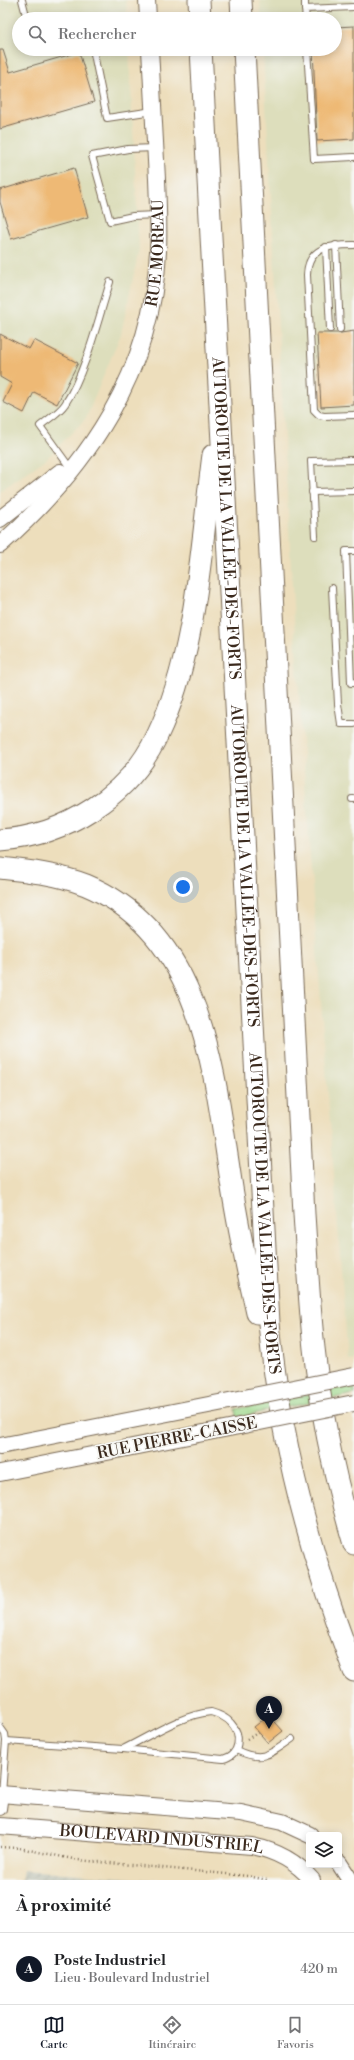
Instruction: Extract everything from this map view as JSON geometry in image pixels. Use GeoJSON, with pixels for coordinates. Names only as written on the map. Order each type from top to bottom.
{"type":"FeatureCollection","features":[{"type":"Feature","properties":{"kind":"highway"},"geometry":{"type":"LineString","coordinates":[[199,0],[200,12]]}},
{"type":"Feature","properties":{"kind":"highway"},"geometry":{"type":"LineString","coordinates":[[241,0],[242,12]]}},
{"type":"Feature","properties":{"kind":"highway","name":"AUTOROUTE DE LA VALLÉE-DES-FORTS"},"geometry":{"type":"LineString","coordinates":[[201,56],[264,1255],[271,1346],[279,1403],[292,1475],[326,1594],[354,1671]]}},
{"type":"Feature","properties":{"kind":"highway"},"geometry":{"type":"LineString","coordinates":[[244,56],[308,1272],[314,1348],[325,1423],[340,1495],[354,1544]]}},
{"type":"Feature","properties":{"kind":"highway"},"geometry":{"type":"LineString","coordinates":[[0,840],[18,839],[42,833],[91,810],[129,777],[146,756],[157,736],[174,694],[188,634],[220,402]]}},
{"type":"Feature","properties":{"kind":"highway"},"geometry":{"type":"LineString","coordinates":[[0,868],[58,876],[86,885],[111,898],[133,914],[155,935],[165,948],[184,981],[197,1012],[211,1064],[240,1239],[279,1403]]}},
{"type":"Feature","properties":{"kind":"highway"},"geometry":{"type":"LineString","coordinates":[[308,1272],[328,1402],[342,1463],[354,1503]]}},
{"type":"Feature","properties":{"kind":"street"},"geometry":{"type":"LineString","coordinates":[[147,0],[148,12]]}},
{"type":"Feature","properties":{"kind":"street","name":"RUE MOREAU"},"geometry":{"type":"LineString","coordinates":[[0,546],[38,508],[70,467],[92,445],[117,405],[143,339],[151,304],[157,266],[158,214],[150,56]]}},
{"type":"Feature","properties":{"kind":"street","name":"RUE MOREAU"},"geometry":{"type":"LineString","coordinates":[[0,518],[70,467]]}},
{"type":"Feature","properties":{"kind":"street","name":"RUE PIERRE-CAISSE"},"geometry":{"type":"LineString","coordinates":[[0,1446],[354,1376]]}},
{"type":"Feature","properties":{"kind":"street","name":"RUE PIERRE-CAISSE"},"geometry":{"type":"LineString","coordinates":[[0,1473],[354,1403]]}},
{"type":"Feature","properties":{"kind":"street","name":"BOULEVARD INDUSTRIEL"},"geometry":{"type":"LineString","coordinates":[[1,1799],[247,1814],[282,1822],[306,1833]]}},
{"type":"Feature","properties":{"kind":"street","name":"BOULEVARD INDUSTRIEL"},"geometry":{"type":"LineString","coordinates":[[0,1826],[252,1846],[273,1851],[283,1856],[300,1866],[312,1880]]}},
{"type":"Feature","properties":{"kind":"street"},"geometry":{"type":"LineString","coordinates":[[342,1868],[350,1880]]}},
{"type":"Feature","properties":{"kind":"lane"},"geometry":{"type":"LineString","coordinates":[[22,0],[25,12]]}},
{"type":"Feature","properties":{"kind":"lane"},"geometry":{"type":"LineString","coordinates":[[304,0],[305,12]]}},
{"type":"Feature","properties":{"kind":"lane"},"geometry":{"type":"LineString","coordinates":[[305,9],[354,7]]}},
{"type":"Feature","properties":{"kind":"lane"},"geometry":{"type":"LineString","coordinates":[[94,56],[107,118],[154,111]]}},
{"type":"Feature","properties":{"kind":"lane"},"geometry":{"type":"LineString","coordinates":[[307,56],[314,159],[354,157]]}},
{"type":"Feature","properties":{"kind":"lane"},"geometry":{"type":"LineString","coordinates":[[155,148],[128,149],[92,156],[110,221],[133,216],[158,214]]}},
{"type":"Feature","properties":{"kind":"lane"},"geometry":{"type":"LineString","coordinates":[[336,245],[340,329]]}},
{"type":"Feature","properties":{"kind":"lane"},"geometry":{"type":"LineString","coordinates":[[354,245],[336,245],[326,247],[314,254],[309,262],[307,271],[313,407],[315,412],[321,416],[354,415]]}},
{"type":"Feature","properties":{"kind":"lane"},"geometry":{"type":"LineString","coordinates":[[326,247],[330,329]]}},
{"type":"Feature","properties":{"kind":"lane"},"geometry":{"type":"LineString","coordinates":[[70,467],[40,426],[60,410],[70,396],[89,349],[110,282]]}},
{"type":"Feature","properties":{"kind":"lane"},"geometry":{"type":"LineString","coordinates":[[315,536],[311,461],[354,460]]}},
{"type":"Feature","properties":{"kind":"lane"},"geometry":{"type":"LineString","coordinates":[[312,492],[354,491]]}},
{"type":"Feature","properties":{"kind":"lane"},"geometry":{"type":"LineString","coordinates":[[354,551],[346,551],[351,683],[354,683]]}},
{"type":"Feature","properties":{"kind":"lane"},"geometry":{"type":"LineString","coordinates":[[332,588],[338,704],[341,724],[354,724]]}},
{"type":"Feature","properties":{"kind":"lane"},"geometry":{"type":"LineString","coordinates":[[6,1741],[223,1759],[229,1758],[236,1750],[238,1736],[231,1723],[224,1717],[211,1712],[196,1715],[180,1721],[123,1750]]}},
{"type":"Feature","properties":{"kind":"lane"},"geometry":{"type":"LineString","coordinates":[[0,1727],[5,1734],[6,1741],[1,1799]]}},
{"type":"Feature","properties":{"kind":"lane"},"geometry":{"type":"LineString","coordinates":[[236,1750],[253,1757],[265,1757],[292,1739]]}},
{"type":"Feature","properties":{"kind":"path","name":"BOULEVARD INDUSTRIEL"},"geometry":{"type":"LineString","coordinates":[[0,1847],[19,1848],[78,1860],[248,1876],[267,1880]]}},
{"type":"Feature","properties":{"kind":"shaded area"},"geometry":{"type":"Polygon","coordinates":[[[0,0],[126,0],[127,12],[12,12],[12,56],[129,56],[139,250],[121,334],[86,418],[46,459],[0,491],[0,0]]]}},
{"type":"Feature","properties":{"kind":"shaded area"},"geometry":{"type":"Polygon","coordinates":[[[260,0],[354,0],[354,1359],[348,1360],[310,857],[293,604],[263,56],[342,56],[342,12],[261,12],[260,0]]]}},
{"type":"Feature","properties":{"kind":"shaded area"},"geometry":{"type":"Polygon","coordinates":[[[23,1870],[159,1880],[21,1880],[23,1870]]]}},
{"type":"Feature","properties":{"kind":"green space"},"geometry":{"type":"Polygon","coordinates":[[[354,1385],[354,1394],[237,1417],[236,1409],[354,1385]]]}},
{"type":"Feature","properties":{"kind":"building"},"geometry":{"type":"Polygon","coordinates":[[[354,26],[354,139],[317,141],[313,56],[342,56],[342,27],[354,26]]]}},
{"type":"Feature","properties":{"kind":"building"},"geometry":{"type":"Polygon","coordinates":[[[0,50],[3,50],[10,72],[65,56],[80,56],[94,102],[0,129],[0,50]]]}},
{"type":"Feature","properties":{"kind":"building"},"geometry":{"type":"Polygon","coordinates":[[[74,168],[88,217],[11,239],[0,202],[0,190],[74,168]]]}},
{"type":"Feature","properties":{"kind":"building"},"geometry":{"type":"Polygon","coordinates":[[[354,331],[354,405],[321,407],[317,333],[341,333],[354,331]]]}},
{"type":"Feature","properties":{"kind":"building"},"geometry":{"type":"Polygon","coordinates":[[[0,334],[29,349],[34,340],[78,363],[57,404],[34,392],[24,413],[3,402],[12,384],[0,377],[0,334]]]}},
{"type":"Feature","properties":{"kind":"building"},"geometry":{"type":"Polygon","coordinates":[[[269,1715],[283,1731],[268,1743],[254,1727],[269,1715]]]}},
{"type":"Feature","properties":{"kind":"place","name":"Poste Industriel"},"geometry":{"type":"Point","coordinates":[269,1729]}}]}
